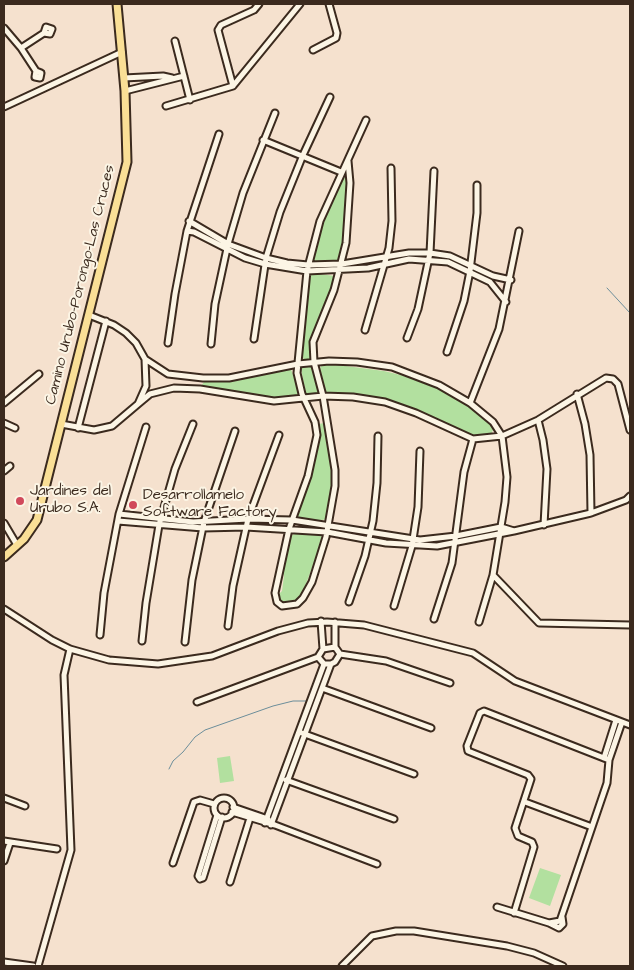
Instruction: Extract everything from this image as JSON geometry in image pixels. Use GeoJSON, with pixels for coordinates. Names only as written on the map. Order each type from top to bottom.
{"type":"FeatureCollection","features":[{"type":"Feature","properties":{"kind":"main road","name":"Camino Urubo-Porongo-Las Cruces"},"geometry":{"type":"LineString","coordinates":[[4,557],[18,545],[37,520],[126,162],[125,91],[117,4]]}},
{"type":"Feature","properties":{"kind":"street"},"geometry":{"type":"LineString","coordinates":[[233,86],[218,30],[221,25],[254,10],[259,4]]}},
{"type":"Feature","properties":{"kind":"street"},"geometry":{"type":"LineString","coordinates":[[166,106],[233,86],[300,4]]}},
{"type":"Feature","properties":{"kind":"street"},"geometry":{"type":"LineString","coordinates":[[313,50],[336,38],[337,33],[329,4]]}},
{"type":"Feature","properties":{"kind":"street"},"geometry":{"type":"LineString","coordinates":[[4,28],[21,48],[36,71]]}},
{"type":"Feature","properties":{"kind":"street"},"geometry":{"type":"LineString","coordinates":[[21,48],[44,33]]}},
{"type":"Feature","properties":{"kind":"street"},"geometry":{"type":"LineString","coordinates":[[176,41],[190,100]]}},
{"type":"Feature","properties":{"kind":"street"},"geometry":{"type":"LineString","coordinates":[[4,107],[122,52]]}},
{"type":"Feature","properties":{"kind":"street"},"geometry":{"type":"LineString","coordinates":[[124,78],[163,76],[172,78]]}},
{"type":"Feature","properties":{"kind":"street"},"geometry":{"type":"LineString","coordinates":[[125,91],[184,76]]}},
{"type":"Feature","properties":{"kind":"street"},"geometry":{"type":"LineString","coordinates":[[139,77],[140,87]]}},
{"type":"Feature","properties":{"kind":"street"},"geometry":{"type":"LineString","coordinates":[[254,339],[266,261],[280,212],[303,155],[330,97]]}},
{"type":"Feature","properties":{"kind":"street"},"geometry":{"type":"LineString","coordinates":[[210,344],[215,304],[227,247],[243,192],[275,113]]}},
{"type":"Feature","properties":{"kind":"street"},"geometry":{"type":"LineString","coordinates":[[348,161],[350,215],[342,264],[313,342],[314,362],[323,396],[335,470],[335,486],[329,524],[312,582],[303,598],[297,604],[282,606],[277,602],[275,593],[289,529],[316,446],[317,435],[297,373],[307,268],[320,221],[366,120]]}},
{"type":"Feature","properties":{"kind":"street"},"geometry":{"type":"LineString","coordinates":[[168,343],[174,294],[187,231],[219,134]]}},
{"type":"Feature","properties":{"kind":"street"},"geometry":{"type":"LineString","coordinates":[[263,140],[341,172]]}},
{"type":"Feature","properties":{"kind":"street"},"geometry":{"type":"LineString","coordinates":[[365,330],[387,257],[392,221],[392,168]]}},
{"type":"Feature","properties":{"kind":"street"},"geometry":{"type":"LineString","coordinates":[[407,338],[418,309],[430,253],[434,170]]}},
{"type":"Feature","properties":{"kind":"street"},"geometry":{"type":"LineString","coordinates":[[447,352],[464,301],[470,271],[477,213],[477,186]]}},
{"type":"Feature","properties":{"kind":"street"},"geometry":{"type":"LineString","coordinates":[[190,220],[227,247]]}},
{"type":"Feature","properties":{"kind":"street"},"geometry":{"type":"LineString","coordinates":[[187,231],[194,232],[227,247],[266,261],[307,268],[340,271],[409,259],[429,259],[448,262],[490,282],[506,302]]}},
{"type":"Feature","properties":{"kind":"street"},"geometry":{"type":"LineString","coordinates":[[470,403],[493,350],[511,280],[519,231]]}},
{"type":"Feature","properties":{"kind":"street"},"geometry":{"type":"LineString","coordinates":[[307,268],[408,253],[430,253],[450,256],[493,276],[511,280]]}},
{"type":"Feature","properties":{"kind":"street"},"geometry":{"type":"LineString","coordinates":[[89,315],[106,321],[126,332],[145,359],[168,374],[193,378],[229,378],[298,364],[357,362],[392,367],[439,384],[470,403],[489,418],[502,436],[507,477],[494,575],[479,622]]}},
{"type":"Feature","properties":{"kind":"street"},"geometry":{"type":"LineString","coordinates":[[78,428],[106,321]]}},
{"type":"Feature","properties":{"kind":"street"},"geometry":{"type":"LineString","coordinates":[[138,404],[146,386],[145,359]]}},
{"type":"Feature","properties":{"kind":"street"},"geometry":{"type":"LineString","coordinates":[[4,403],[39,374]]}},
{"type":"Feature","properties":{"kind":"street"},"geometry":{"type":"LineString","coordinates":[[193,378],[197,389]]}},
{"type":"Feature","properties":{"kind":"street"},"geometry":{"type":"LineString","coordinates":[[197,389],[203,378]]}},
{"type":"Feature","properties":{"kind":"street"},"geometry":{"type":"LineString","coordinates":[[61,424],[94,430],[112,426],[146,396],[157,391],[197,389],[260,400],[304,399],[323,396],[354,397],[385,402],[416,413],[474,439],[502,436],[538,420],[577,394],[606,378],[616,381],[630,430]]}},
{"type":"Feature","properties":{"kind":"street"},"geometry":{"type":"LineString","coordinates":[[577,394],[585,424],[590,455],[590,514]]}},
{"type":"Feature","properties":{"kind":"street"},"geometry":{"type":"LineString","coordinates":[[313,418],[320,421],[326,416]]}},
{"type":"Feature","properties":{"kind":"street"},"geometry":{"type":"LineString","coordinates":[[538,420],[544,440],[547,469],[544,525]]}},
{"type":"Feature","properties":{"kind":"street"},"geometry":{"type":"LineString","coordinates":[[4,423],[15,428]]}},
{"type":"Feature","properties":{"kind":"street"},"geometry":{"type":"LineString","coordinates":[[142,641],[146,603],[159,525],[174,469],[193,424]]}},
{"type":"Feature","properties":{"kind":"street"},"geometry":{"type":"LineString","coordinates":[[100,636],[104,593],[119,514],[146,427]]}},
{"type":"Feature","properties":{"kind":"street"},"geometry":{"type":"LineString","coordinates":[[185,642],[190,588],[204,522],[235,432]]}},
{"type":"Feature","properties":{"kind":"street"},"geometry":{"type":"LineString","coordinates":[[228,626],[233,586],[248,519],[279,436]]}},
{"type":"Feature","properties":{"kind":"street"},"geometry":{"type":"LineString","coordinates":[[349,602],[369,539],[377,483],[378,436]]}},
{"type":"Feature","properties":{"kind":"street"},"geometry":{"type":"LineString","coordinates":[[434,619],[445,590],[456,544],[464,472],[474,439]]}},
{"type":"Feature","properties":{"kind":"street"},"geometry":{"type":"LineString","coordinates":[[394,606],[412,546],[418,506],[420,451]]}},
{"type":"Feature","properties":{"kind":"street"},"geometry":{"type":"LineString","coordinates":[[4,471],[10,466]]}},
{"type":"Feature","properties":{"kind":"street"},"geometry":{"type":"LineString","coordinates":[[118,521],[203,528],[246,527],[327,532],[412,546],[456,544],[590,514],[626,500],[630,496]]}},
{"type":"Feature","properties":{"kind":"street"},"geometry":{"type":"LineString","coordinates":[[119,514],[204,522],[248,519],[292,520],[329,524],[413,539],[456,536],[501,527],[514,531]]}},
{"type":"Feature","properties":{"kind":"street"},"geometry":{"type":"LineString","coordinates":[[4,524],[18,545]]}},
{"type":"Feature","properties":{"kind":"street"},"geometry":{"type":"LineString","coordinates":[[494,575],[539,623],[630,626]]}},
{"type":"Feature","properties":{"kind":"street"},"geometry":{"type":"LineString","coordinates":[[4,609],[52,640],[70,649],[109,660],[133,663],[184,662],[212,656],[292,627],[321,622],[335,622],[390,630],[473,653],[482,657],[515,680],[630,725]]}},
{"type":"Feature","properties":{"kind":"street"},"geometry":{"type":"LineString","coordinates":[[197,702],[318,657],[323,648],[321,622]]}},
{"type":"Feature","properties":{"kind":"street"},"geometry":{"type":"LineString","coordinates":[[335,622],[335,647],[340,654],[386,661],[450,682]]}},
{"type":"Feature","properties":{"kind":"street"},"geometry":{"type":"LineString","coordinates":[[323,648],[335,647]]}},
{"type":"Feature","properties":{"kind":"street"},"geometry":{"type":"LineString","coordinates":[[38,966],[71,850],[64,675],[70,649]]}},
{"type":"Feature","properties":{"kind":"street"},"geometry":{"type":"LineString","coordinates":[[273,824],[331,664],[340,654]]}},
{"type":"Feature","properties":{"kind":"street"},"geometry":{"type":"LineString","coordinates":[[318,657],[324,664],[331,664]]}},
{"type":"Feature","properties":{"kind":"street"},"geometry":{"type":"LineString","coordinates":[[266,820],[324,664]]}},
{"type":"Feature","properties":{"kind":"street"},"geometry":{"type":"LineString","coordinates":[[322,688],[431,728]]}},
{"type":"Feature","properties":{"kind":"street"},"geometry":{"type":"LineString","coordinates":[[514,913],[534,847],[529,840],[518,836],[515,831],[531,782],[530,777],[470,753],[467,748],[482,712],[606,759]]}},
{"type":"Feature","properties":{"kind":"street"},"geometry":{"type":"LineString","coordinates":[[497,907],[549,923],[556,923],[562,916],[607,784],[606,759],[619,721]]}},
{"type":"Feature","properties":{"kind":"street"},"geometry":{"type":"LineString","coordinates":[[299,732],[414,774]]}},
{"type":"Feature","properties":{"kind":"street"},"geometry":{"type":"LineString","coordinates":[[281,778],[394,819]]}},
{"type":"Feature","properties":{"kind":"street"},"geometry":{"type":"LineString","coordinates":[[4,798],[25,806]]}},
{"type":"Feature","properties":{"kind":"street"},"geometry":{"type":"LineString","coordinates":[[214,804],[220,799],[227,798],[233,810],[250,818],[266,820]]}},
{"type":"Feature","properties":{"kind":"street"},"geometry":{"type":"LineString","coordinates":[[173,863],[194,802],[200,800],[214,804]]}},
{"type":"Feature","properties":{"kind":"street"},"geometry":{"type":"LineString","coordinates":[[524,802],[592,827]]}},
{"type":"Feature","properties":{"kind":"street"},"geometry":{"type":"LineString","coordinates":[[214,804],[219,816],[203,878],[200,879],[198,876],[219,816]]}},
{"type":"Feature","properties":{"kind":"street"},"geometry":{"type":"LineString","coordinates":[[233,810],[266,820],[377,864]]}},
{"type":"Feature","properties":{"kind":"street"},"geometry":{"type":"LineString","coordinates":[[219,816],[228,816],[233,810]]}},
{"type":"Feature","properties":{"kind":"street"},"geometry":{"type":"LineString","coordinates":[[230,882],[250,818]]}},
{"type":"Feature","properties":{"kind":"street"},"geometry":{"type":"LineString","coordinates":[[4,841],[57,849]]}},
{"type":"Feature","properties":{"kind":"street"},"geometry":{"type":"LineString","coordinates":[[4,861],[10,843]]}},
{"type":"Feature","properties":{"kind":"street"},"geometry":{"type":"LineString","coordinates":[[342,966],[372,936],[383,932],[414,931],[507,946],[534,953],[563,966]]}},
{"type":"Feature","properties":{"kind":"street"},"geometry":{"type":"LineString","coordinates":[[4,962],[33,966]]}},
{"type":"Feature","properties":{"kind":"green space"},"geometry":{"type":"Polygon","coordinates":[[[343,177],[348,179],[344,244],[340,262],[316,263],[313,260],[322,227],[343,177]]]}},
{"type":"Feature","properties":{"kind":"green space"},"geometry":{"type":"Polygon","coordinates":[[[312,273],[335,276],[332,290],[311,340],[310,359],[305,361],[302,356],[308,283],[312,273]]]}},
{"type":"Feature","properties":{"kind":"green space"},"geometry":{"type":"Polygon","coordinates":[[[331,364],[384,371],[413,378],[433,386],[459,400],[482,416],[490,423],[493,430],[488,436],[476,437],[434,417],[377,398],[326,393],[320,368],[322,365],[331,364]]]}},
{"type":"Feature","properties":{"kind":"green space"},"geometry":{"type":"Polygon","coordinates":[[[305,365],[311,365],[314,369],[318,393],[306,394],[301,369],[305,365]]]}},
{"type":"Feature","properties":{"kind":"green space"},"geometry":{"type":"Polygon","coordinates":[[[291,369],[298,390],[298,396],[294,398],[263,398],[201,386],[204,382],[244,379],[291,369]]]}},
{"type":"Feature","properties":{"kind":"green space"},"geometry":{"type":"Polygon","coordinates":[[[325,423],[332,479],[327,519],[317,521],[303,520],[297,516],[297,512],[316,454],[318,424],[325,423]]]}},
{"type":"Feature","properties":{"kind":"green space"},"geometry":{"type":"Polygon","coordinates":[[[298,532],[318,533],[323,538],[302,595],[298,600],[284,603],[281,602],[278,595],[282,591],[283,573],[291,536],[298,532]]]}},
{"type":"Feature","properties":{"kind":"green space"},"geometry":{"type":"Polygon","coordinates":[[[230,756],[234,781],[220,783],[217,758],[230,756]]]}},
{"type":"Feature","properties":{"kind":"green space"},"geometry":{"type":"Polygon","coordinates":[[[540,868],[561,875],[550,906],[529,898],[540,868]]]}},
{"type":"Feature","properties":{"kind":"waterway"},"geometry":{"type":"LineString","coordinates":[[607,288],[630,313]]}},
{"type":"Feature","properties":{"kind":"waterway"},"geometry":{"type":"LineString","coordinates":[[169,769],[173,761],[195,737],[205,730],[273,706],[293,701],[307,701]]}},
{"type":"Feature","properties":{"kind":"place","name":"Jardines del Urubo S.A."},"geometry":{"type":"Point","coordinates":[20,501]}},
{"type":"Feature","properties":{"kind":"place","name":"Desarrollamelo Software Factory"},"geometry":{"type":"Point","coordinates":[133,505]}}]}
